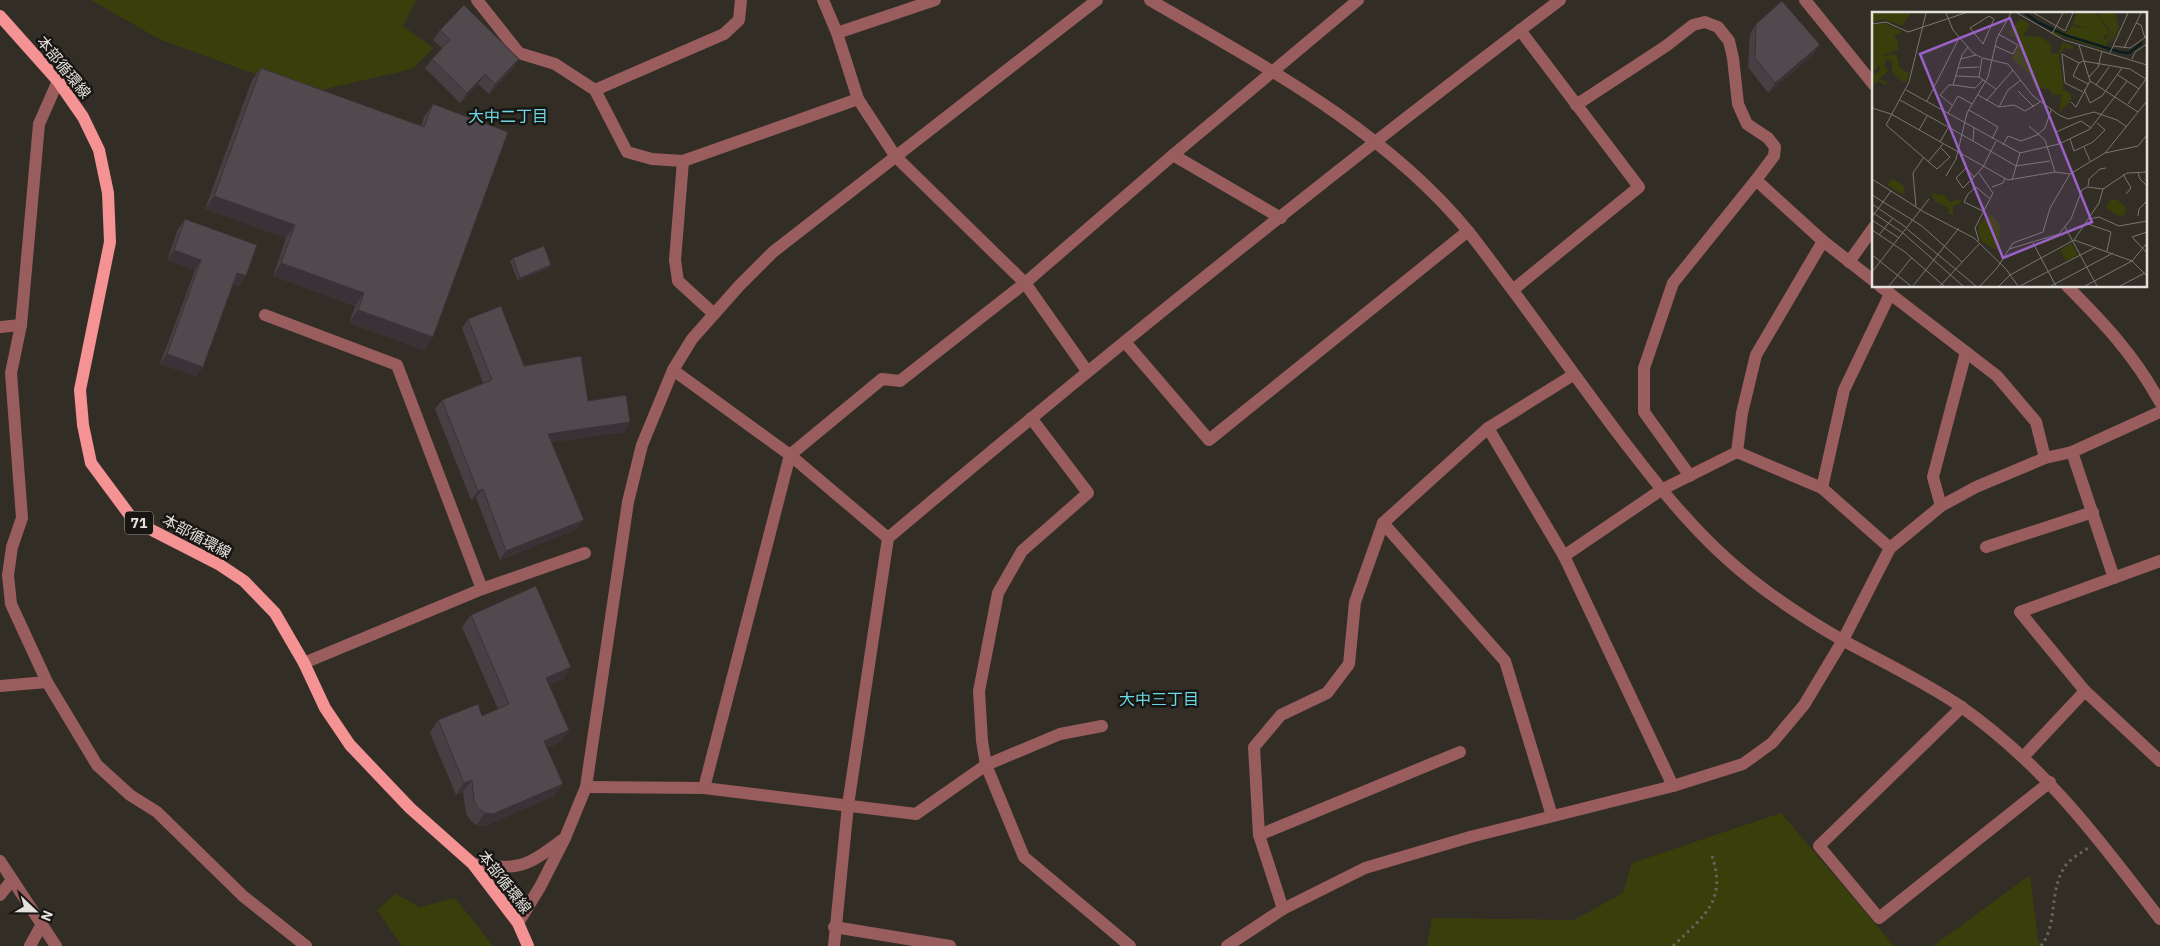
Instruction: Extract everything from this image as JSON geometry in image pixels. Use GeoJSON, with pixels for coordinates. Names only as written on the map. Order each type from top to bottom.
{"type":"FeatureCollection","features":[{"type":"Feature","properties":{"kind":"main road","name":"本部循環線"},"geometry":{"type":"LineString","coordinates":[[0,16],[58,80],[83,117],[99,150],[108,193],[110,242],[80,390],[83,425],[91,462],[134,521],[220,565],[244,581],[275,613],[304,662],[325,708],[350,744],[410,808],[473,864],[518,923],[528,946]]}},
{"type":"Feature","properties":{"kind":"street"},"geometry":{"type":"LineString","coordinates":[[595,90],[724,34],[739,20],[741,0]]}},
{"type":"Feature","properties":{"kind":"street"},"geometry":{"type":"LineString","coordinates":[[823,0],[837,33],[858,99],[896,157],[1025,283],[1087,371]]}},
{"type":"Feature","properties":{"kind":"street"},"geometry":{"type":"LineString","coordinates":[[837,33],[935,0]]}},
{"type":"Feature","properties":{"kind":"street"},"geometry":{"type":"LineString","coordinates":[[518,923],[540,887],[565,838],[586,787],[628,502],[642,445],[673,370],[692,339],[773,252],[1097,0]]}},
{"type":"Feature","properties":{"kind":"street"},"geometry":{"type":"LineString","coordinates":[[1150,0],[1272,70],[1375,142],[1449,208],[1514,290],[1573,375],[1661,490],[1700,534],[1728,560],[1792,609],[1842,640],[1932,688],[1962,707],[2024,756],[2050,782],[2099,840],[2160,919]]}},
{"type":"Feature","properties":{"kind":"street"},"geometry":{"type":"LineString","coordinates":[[704,788],[790,455],[882,379],[900,381],[1025,283],[1272,70],[1358,0]]}},
{"type":"Feature","properties":{"kind":"street"},"geometry":{"type":"LineString","coordinates":[[834,946],[834,928],[848,804],[888,538],[1087,371],[1282,218],[1375,142],[1560,0]]}},
{"type":"Feature","properties":{"kind":"street"},"geometry":{"type":"LineString","coordinates":[[1805,0],[1872,83]]}},
{"type":"Feature","properties":{"kind":"street"},"geometry":{"type":"LineString","coordinates":[[481,2],[520,52],[555,64],[595,90],[627,152],[652,159],[683,161],[858,99]]}},
{"type":"Feature","properties":{"kind":"street"},"geometry":{"type":"LineString","coordinates":[[1576,105],[1666,46],[1693,25],[1705,22],[1718,26],[1729,41],[1733,58],[1738,104],[1747,124],[1768,138],[1775,147],[1774,156],[1673,283],[1644,368],[1644,412],[1690,476]]}},
{"type":"Feature","properties":{"kind":"street"},"geometry":{"type":"LineString","coordinates":[[1514,290],[1639,187],[1520,30]]}},
{"type":"Feature","properties":{"kind":"street"},"geometry":{"type":"LineString","coordinates":[[58,80],[39,124],[21,325],[11,373],[22,518],[12,547],[8,574],[10,604],[47,682],[97,765],[130,795],[156,812],[244,896],[306,946]]}},
{"type":"Feature","properties":{"kind":"street"},"geometry":{"type":"LineString","coordinates":[[1173,155],[1282,218]]}},
{"type":"Feature","properties":{"kind":"street"},"geometry":{"type":"LineString","coordinates":[[683,161],[675,260],[678,280],[714,314]]}},
{"type":"Feature","properties":{"kind":"street"},"geometry":{"type":"LineString","coordinates":[[1756,180],[1823,241],[1872,280]]}},
{"type":"Feature","properties":{"kind":"street"},"geometry":{"type":"LineString","coordinates":[[1848,262],[1872,230]]}},
{"type":"Feature","properties":{"kind":"street"},"geometry":{"type":"LineString","coordinates":[[1125,342],[1209,440],[1468,231]]}},
{"type":"Feature","properties":{"kind":"street"},"geometry":{"type":"LineString","coordinates":[[1737,452],[1742,413],[1756,355],[1823,241]]}},
{"type":"Feature","properties":{"kind":"street"},"geometry":{"type":"LineString","coordinates":[[2069,288],[2116,335],[2147,377],[2160,402]]}},
{"type":"Feature","properties":{"kind":"street"},"geometry":{"type":"LineString","coordinates":[[1822,488],[1844,390],[1885,290],[1997,376],[2036,422],[2045,458]]}},
{"type":"Feature","properties":{"kind":"street"},"geometry":{"type":"LineString","coordinates":[[265,315],[397,366],[482,589]]}},
{"type":"Feature","properties":{"kind":"street"},"geometry":{"type":"LineString","coordinates":[[0,327],[21,325]]}},
{"type":"Feature","properties":{"kind":"street"},"geometry":{"type":"LineString","coordinates":[[1941,506],[1933,477],[1966,352]]}},
{"type":"Feature","properties":{"kind":"street"},"geometry":{"type":"LineString","coordinates":[[673,370],[790,455],[888,538]]}},
{"type":"Feature","properties":{"kind":"street"},"geometry":{"type":"LineString","coordinates":[[1283,909],[1259,835],[1254,747],[1281,715],[1327,693],[1349,664],[1354,602],[1383,523],[1488,428],[1573,375]]}},
{"type":"Feature","properties":{"kind":"street"},"geometry":{"type":"LineString","coordinates":[[1227,946],[1283,909],[1365,868],[1470,837],[1673,786],[1743,764],[1772,743],[1804,705],[1842,640],[1890,548],[1941,506],[1976,487],[2045,458],[2072,452],[2160,412]]}},
{"type":"Feature","properties":{"kind":"street"},"geometry":{"type":"LineString","coordinates":[[1031,418],[1088,493],[1022,551],[998,593],[979,691],[982,742],[986,765],[1024,857],[1130,946]]}},
{"type":"Feature","properties":{"kind":"street"},"geometry":{"type":"LineString","coordinates":[[1488,428],[1564,556],[1673,786]]}},
{"type":"Feature","properties":{"kind":"street"},"geometry":{"type":"LineString","coordinates":[[1564,556],[1661,490],[1737,452]]}},
{"type":"Feature","properties":{"kind":"street"},"geometry":{"type":"LineString","coordinates":[[1737,452],[1822,488],[1890,548]]}},
{"type":"Feature","properties":{"kind":"street"},"geometry":{"type":"LineString","coordinates":[[2072,452],[2114,578]]}},
{"type":"Feature","properties":{"kind":"street"},"geometry":{"type":"LineString","coordinates":[[1986,547],[2093,512]]}},
{"type":"Feature","properties":{"kind":"street"},"geometry":{"type":"LineString","coordinates":[[1383,523],[1504,661],[1552,816]]}},
{"type":"Feature","properties":{"kind":"street"},"geometry":{"type":"LineString","coordinates":[[304,662],[482,589],[585,552]]}},
{"type":"Feature","properties":{"kind":"street"},"geometry":{"type":"LineString","coordinates":[[2160,561],[2020,612],[2084,691],[2160,761]]}},
{"type":"Feature","properties":{"kind":"street"},"geometry":{"type":"LineString","coordinates":[[0,686],[47,682]]}},
{"type":"Feature","properties":{"kind":"street"},"geometry":{"type":"LineString","coordinates":[[2024,756],[2084,691]]}},
{"type":"Feature","properties":{"kind":"street"},"geometry":{"type":"LineString","coordinates":[[1962,707],[1819,846],[1879,918],[2050,782]]}},
{"type":"Feature","properties":{"kind":"street"},"geometry":{"type":"LineString","coordinates":[[586,787],[704,788],[848,804],[916,814],[986,765],[1060,734],[1102,726]]}},
{"type":"Feature","properties":{"kind":"street"},"geometry":{"type":"LineString","coordinates":[[1259,835],[1460,752]]}},
{"type":"Feature","properties":{"kind":"street"},"geometry":{"type":"LineString","coordinates":[[473,864],[501,868],[521,866],[541,856],[565,838]]}},
{"type":"Feature","properties":{"kind":"street"},"geometry":{"type":"LineString","coordinates":[[0,861],[41,926],[56,946]]}},
{"type":"Feature","properties":{"kind":"street"},"geometry":{"type":"LineString","coordinates":[[0,895],[12,880]]}},
{"type":"Feature","properties":{"kind":"street"},"geometry":{"type":"LineString","coordinates":[[30,946],[41,926]]}},
{"type":"Feature","properties":{"kind":"street"},"geometry":{"type":"LineString","coordinates":[[834,928],[950,946]]}},
{"type":"Feature","properties":{"kind":"path"},"geometry":{"type":"LineString","coordinates":[[2041,946],[2048,937],[2056,886],[2064,866],[2099,840]]}},
{"type":"Feature","properties":{"kind":"path"},"geometry":{"type":"LineString","coordinates":[[1673,946],[1703,918],[1717,894],[1718,871],[1711,853]]}},
{"type":"Feature","properties":{"kind":"green space"},"geometry":{"type":"Polygon","coordinates":[[[91,0],[416,0],[403,26],[433,48],[412,69],[308,93],[161,40],[91,0]]]}},
{"type":"Feature","properties":{"kind":"green space"},"geometry":{"type":"Polygon","coordinates":[[[1781,813],[1894,946],[1427,946],[1432,918],[1574,920],[1623,893],[1632,863],[1781,813]]]}},
{"type":"Feature","properties":{"kind":"green space"},"geometry":{"type":"Polygon","coordinates":[[[2030,875],[2038,941],[2042,946],[1933,946],[2030,875]]]}},
{"type":"Feature","properties":{"kind":"green space"},"geometry":{"type":"Polygon","coordinates":[[[396,894],[420,907],[455,898],[493,946],[402,946],[377,910],[396,894]]]}},
{"type":"Feature","properties":{"kind":"building"},"geometry":{"type":"Polygon","coordinates":[[[1782,1],[1820,45],[1775,83],[1755,58],[1756,24],[1782,1]]]}},
{"type":"Feature","properties":{"kind":"building"},"geometry":{"type":"Polygon","coordinates":[[[464,5],[519,59],[495,84],[485,74],[467,93],[432,59],[450,40],[440,30],[464,5]]]}},
{"type":"Feature","properties":{"kind":"building"},"geometry":{"type":"Polygon","coordinates":[[[261,68],[424,127],[433,104],[508,132],[433,337],[358,310],[364,293],[281,263],[295,225],[214,196],[261,68]]]}},
{"type":"Feature","properties":{"kind":"building"},"geometry":{"type":"Polygon","coordinates":[[[185,219],[257,245],[246,276],[237,273],[203,367],[167,354],[201,260],[174,250],[185,219]]]}},
{"type":"Feature","properties":{"kind":"building"},"geometry":{"type":"Polygon","coordinates":[[[544,246],[551,265],[520,278],[513,258],[544,246]]]}},
{"type":"Feature","properties":{"kind":"building"},"geometry":{"type":"Polygon","coordinates":[[[501,306],[524,366],[581,356],[588,401],[626,395],[630,422],[548,434],[584,520],[506,551],[483,489],[478,491],[442,400],[492,380],[468,319],[501,306]]]}},
{"type":"Feature","properties":{"kind":"building"},"geometry":{"type":"Polygon","coordinates":[[[536,586],[571,667],[546,678],[569,730],[544,741],[563,784],[493,814],[485,813],[478,808],[474,801],[472,780],[464,783],[438,720],[478,704],[482,716],[509,704],[471,615],[536,586]]]}},
{"type":"Feature","properties":{"kind":"district","name":"大中二丁目"},"geometry":{"type":"Point","coordinates":[508,116]}},
{"type":"Feature","properties":{"kind":"district","name":"大中三丁目"},"geometry":{"type":"Point","coordinates":[1159,699]}}]}
